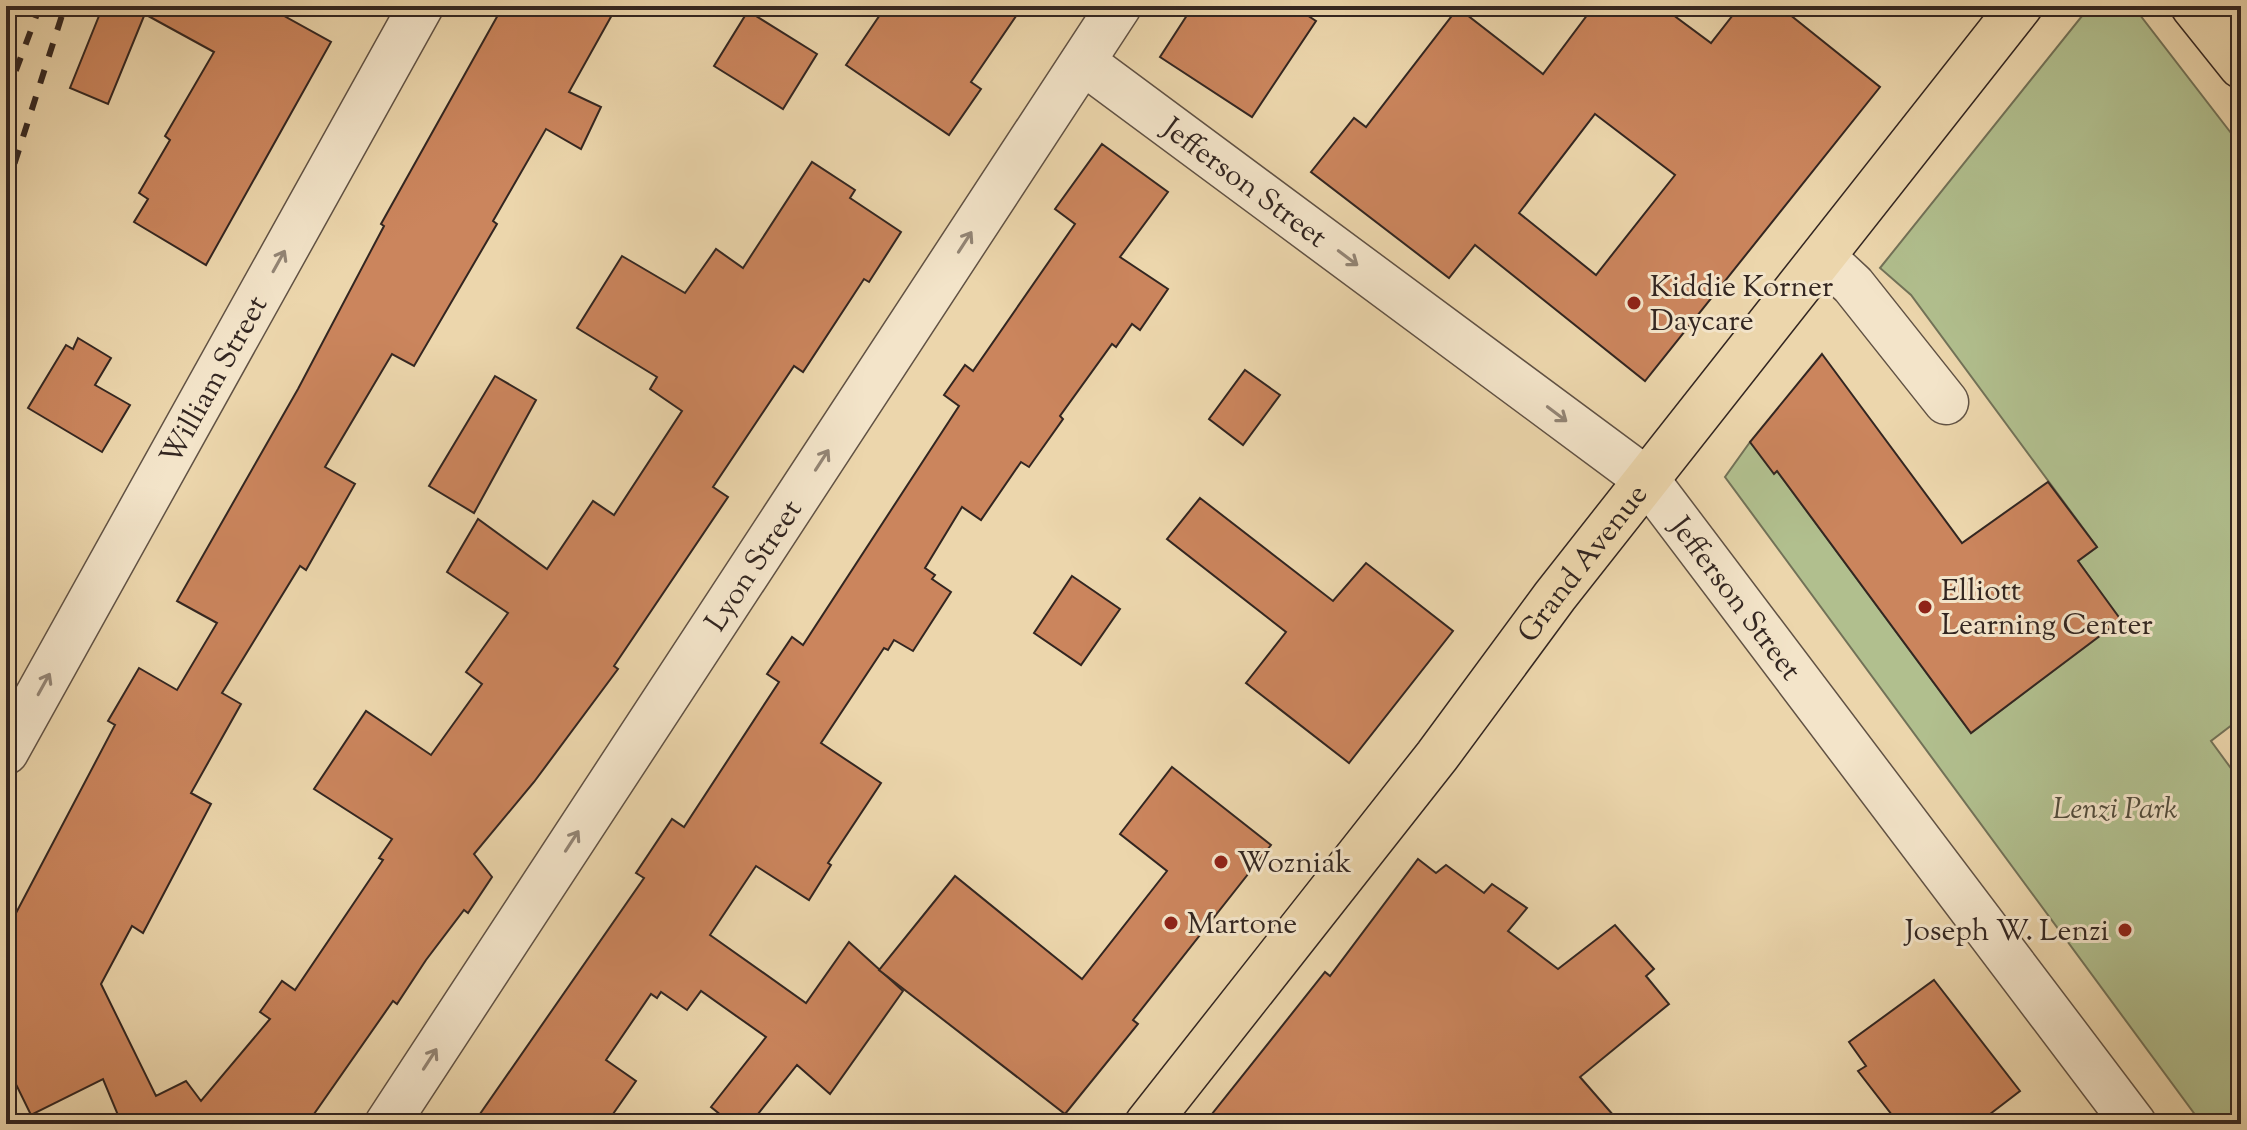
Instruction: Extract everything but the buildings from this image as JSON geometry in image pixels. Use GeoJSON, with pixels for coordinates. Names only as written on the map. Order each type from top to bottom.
{"type":"FeatureCollection","features":[{"type":"Feature","properties":{"kind":"main road","name":"Grand Avenue"},"geometry":{"type":"LineString","coordinates":[[1147,1124],[2020,6]]}},
{"type":"Feature","properties":{"kind":"main road"},"geometry":{"type":"LineString","coordinates":[[2193,6],[2241,66]]}},
{"type":"Feature","properties":{"kind":"street","name":"William Street"},"geometry":{"type":"LineString","coordinates":[[6,752],[421,6]]}},
{"type":"Feature","properties":{"kind":"street","name":"Lyon Street"},"geometry":{"type":"LineString","coordinates":[[387,1124],[1119,6]]}},
{"type":"Feature","properties":{"kind":"street","name":"Jefferson Street"},"geometry":{"type":"LineString","coordinates":[[1083,62],[1647,480],[2134,1124]]}},
{"type":"Feature","properties":{"kind":"street"},"geometry":{"type":"LineString","coordinates":[[1824,258],[1853,285],[1946,402]]}},
{"type":"Feature","properties":{"kind":"green space","name":"Lenzi Park"},"geometry":{"type":"Polygon","coordinates":[[[2090,6],[2133,6],[2241,146],[2241,718],[2211,741],[2241,782],[2241,1111],[2224,1124],[2202,1124],[1725,477],[1750,442],[1777,471],[1971,733],[2120,620],[2078,561],[2097,547],[1911,295],[1880,268],[2090,6]]]}},
{"type":"Feature","properties":{"kind":"railway"},"geometry":{"type":"LineString","coordinates":[[6,16],[10,6]]}},
{"type":"Feature","properties":{"kind":"railway"},"geometry":{"type":"LineString","coordinates":[[6,97],[40,6]]}},
{"type":"Feature","properties":{"kind":"railway"},"geometry":{"type":"LineString","coordinates":[[6,190],[65,6]]}},
{"type":"Feature","properties":{"kind":"place","name":"Kiddie Korner Daycare"},"geometry":{"type":"Point","coordinates":[1634,303]}},
{"type":"Feature","properties":{"kind":"place","name":"Elliott Learning Center"},"geometry":{"type":"Point","coordinates":[1925,607]}},
{"type":"Feature","properties":{"kind":"place","name":"Wozniak"},"geometry":{"type":"Point","coordinates":[1221,862]}},
{"type":"Feature","properties":{"kind":"place","name":"Martone"},"geometry":{"type":"Point","coordinates":[1171,923]}},
{"type":"Feature","properties":{"kind":"place","name":"Joseph W. Lenzi"},"geometry":{"type":"Point","coordinates":[2125,930]}}]}
